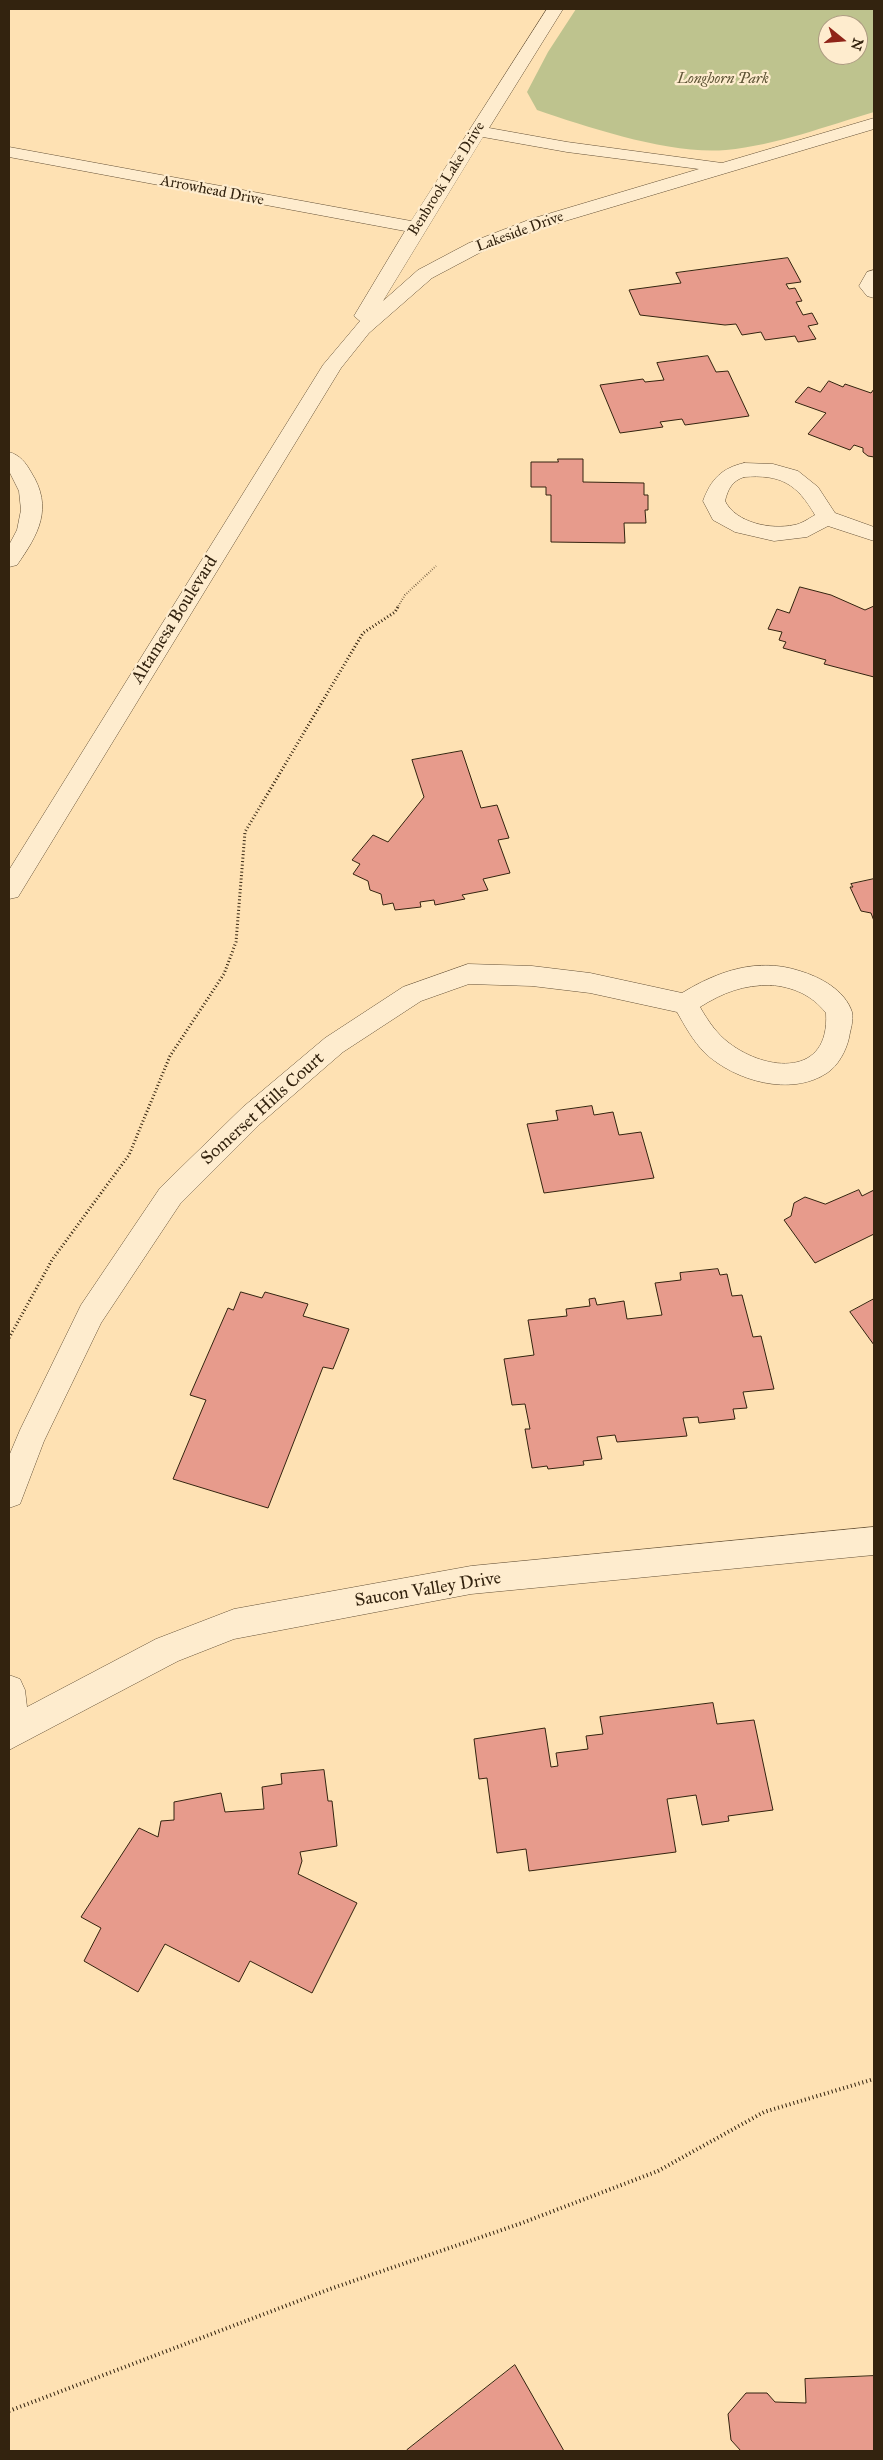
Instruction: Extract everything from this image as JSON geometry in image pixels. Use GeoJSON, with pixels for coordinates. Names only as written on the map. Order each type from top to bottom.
{"type":"FeatureCollection","features":[{"type":"Feature","properties":{"kind":"street","name":"Benbrook Lake Drive"},"geometry":{"type":"LineString","coordinates":[[344,352],[416,228],[555,9]]}},
{"type":"Feature","properties":{"kind":"street","name":"Lakeside Drive"},"geometry":{"type":"LineString","coordinates":[[344,352],[362,329],[425,274],[476,247],[538,223],[874,123]]}},
{"type":"Feature","properties":{"kind":"street","name":"Lakeside Drive"},"geometry":{"type":"LineString","coordinates":[[477,131],[567,147],[726,167]]}},
{"type":"Feature","properties":{"kind":"street","name":"Arrowhead Drive"},"geometry":{"type":"LineString","coordinates":[[9,152],[416,228]]}},
{"type":"Feature","properties":{"kind":"street"},"geometry":{"type":"LineString","coordinates":[[874,276],[869,286],[874,292]]}},
{"type":"Feature","properties":{"kind":"street","name":"Altamesa Boulevard"},"geometry":{"type":"LineString","coordinates":[[9,890],[333,365],[344,352]]}},
{"type":"Feature","properties":{"kind":"street"},"geometry":{"type":"LineString","coordinates":[[9,459],[22,471],[31,495],[28,531],[9,560]]}},
{"type":"Feature","properties":{"kind":"street"},"geometry":{"type":"LineString","coordinates":[[827,518],[798,532],[774,534],[743,528],[721,515],[714,501],[719,487],[731,474],[750,469],[777,471],[797,478],[814,494],[827,518],[874,534]]}},
{"type":"Feature","properties":{"kind":"street","name":"Somerset Hills Court"},"geometry":{"type":"LineString","coordinates":[[9,1494],[30,1439],[92,1314],[170,1196],[252,1115],[334,1045],[412,994],[468,974],[532,976],[590,984],[685,1004]]}},
{"type":"Feature","properties":{"kind":"street"},"geometry":{"type":"LineString","coordinates":[[752,975],[782,975],[808,983],[829,998],[839,1013],[837,1039],[824,1061],[802,1075],[771,1074],[730,1059],[704,1037],[685,1004],[719,984],[752,975]]}},
{"type":"Feature","properties":{"kind":"street","name":"Saucon Valley Drive"},"geometry":{"type":"LineString","coordinates":[[12,1732],[167,1650],[234,1624],[471,1580],[874,1541]]}},
{"type":"Feature","properties":{"kind":"street"},"geometry":{"type":"LineString","coordinates":[[9,1690],[12,1732]]}},
{"type":"Feature","properties":{"kind":"path"},"geometry":{"type":"LineString","coordinates":[[9,1338],[52,1260],[129,1155],[170,1056],[224,974],[236,942],[241,901],[245,832],[363,633],[395,612],[405,595],[436,566]]}},
{"type":"Feature","properties":{"kind":"path"},"geometry":{"type":"LineString","coordinates":[[9,2411],[330,2289],[522,2223],[658,2171],[764,2112],[874,2079]]}},
{"type":"Feature","properties":{"kind":"green space","name":"Longhorn Park"},"geometry":{"type":"Polygon","coordinates":[[[576,9],[874,9],[874,112],[764,144],[726,150],[704,150],[631,139],[537,110],[527,92],[548,52],[576,9]]]}},
{"type":"Feature","properties":{"kind":"building"},"geometry":{"type":"Polygon","coordinates":[[[788,258],[801,282],[786,284],[789,289],[795,288],[802,301],[796,302],[803,315],[812,313],[818,324],[808,326],[816,339],[798,342],[795,336],[765,340],[761,332],[742,335],[736,324],[725,325],[640,315],[629,290],[681,283],[676,273],[788,258]]]}},
{"type":"Feature","properties":{"kind":"building"},"geometry":{"type":"Polygon","coordinates":[[[708,356],[716,372],[728,371],[749,416],[685,425],[682,419],[660,422],[663,427],[620,433],[600,385],[643,379],[645,382],[664,380],[657,363],[708,356]]]}},
{"type":"Feature","properties":{"kind":"building"},"geometry":{"type":"Polygon","coordinates":[[[829,381],[843,387],[845,384],[871,393],[874,389],[874,457],[868,456],[863,452],[863,448],[854,445],[850,450],[808,434],[826,413],[795,402],[808,387],[820,392],[829,381]]]}},
{"type":"Feature","properties":{"kind":"building"},"geometry":{"type":"Polygon","coordinates":[[[558,459],[583,459],[583,482],[644,483],[644,495],[648,495],[648,510],[645,510],[646,523],[624,523],[625,543],[551,542],[551,495],[546,495],[546,487],[531,487],[531,462],[558,462],[558,459]]]}},
{"type":"Feature","properties":{"kind":"building"},"geometry":{"type":"Polygon","coordinates":[[[800,587],[831,595],[865,610],[874,606],[874,677],[824,664],[826,660],[783,648],[786,642],[779,640],[782,632],[768,629],[777,609],[789,613],[800,587]]]}},
{"type":"Feature","properties":{"kind":"building"},"geometry":{"type":"Polygon","coordinates":[[[462,751],[481,808],[497,805],[509,838],[498,840],[510,873],[483,879],[488,890],[462,895],[465,899],[435,905],[434,900],[420,902],[421,907],[395,910],[393,903],[383,905],[381,894],[370,890],[368,881],[353,874],[360,864],[352,860],[373,835],[388,842],[424,797],[412,760],[462,751]]]}},
{"type":"Feature","properties":{"kind":"building"},"geometry":{"type":"Polygon","coordinates":[[[874,879],[874,921],[871,913],[861,911],[850,887],[853,887],[851,884],[874,879]]]}},
{"type":"Feature","properties":{"kind":"building"},"geometry":{"type":"Polygon","coordinates":[[[592,1106],[594,1115],[613,1112],[619,1135],[641,1132],[654,1178],[544,1193],[527,1124],[558,1120],[556,1111],[592,1106]]]}},
{"type":"Feature","properties":{"kind":"building"},"geometry":{"type":"Polygon","coordinates":[[[859,1190],[862,1196],[874,1190],[874,1234],[815,1263],[784,1220],[791,1216],[794,1203],[805,1197],[825,1204],[859,1190]]]}},
{"type":"Feature","properties":{"kind":"building"},"geometry":{"type":"Polygon","coordinates":[[[718,1269],[720,1275],[727,1274],[732,1296],[742,1295],[753,1337],[761,1336],[774,1389],[743,1392],[747,1408],[733,1409],[735,1419],[699,1423],[698,1417],[683,1418],[687,1436],[617,1442],[615,1435],[597,1437],[602,1459],[583,1461],[584,1465],[548,1469],[547,1466],[532,1468],[525,1429],[530,1429],[525,1404],[512,1405],[504,1359],[534,1355],[528,1320],[567,1316],[566,1309],[590,1306],[589,1299],[595,1298],[597,1305],[624,1301],[627,1319],[662,1315],[655,1283],[681,1280],[680,1273],[718,1269]]]}},
{"type":"Feature","properties":{"kind":"building"},"geometry":{"type":"Polygon","coordinates":[[[241,1292],[262,1298],[265,1292],[308,1304],[303,1316],[349,1329],[333,1369],[323,1367],[268,1508],[173,1479],[206,1400],[190,1395],[228,1308],[233,1310],[241,1292]]]}},
{"type":"Feature","properties":{"kind":"building"},"geometry":{"type":"Polygon","coordinates":[[[874,1299],[874,1345],[850,1312],[874,1299]]]}},
{"type":"Feature","properties":{"kind":"building"},"geometry":{"type":"Polygon","coordinates":[[[713,1703],[717,1724],[754,1720],[773,1810],[728,1816],[729,1821],[702,1825],[696,1795],[667,1799],[676,1852],[529,1871],[526,1849],[497,1853],[487,1778],[479,1779],[474,1739],[545,1728],[551,1767],[558,1766],[556,1753],[588,1749],[586,1736],[603,1734],[600,1717],[713,1703]]]}},
{"type":"Feature","properties":{"kind":"building"},"geometry":{"type":"Polygon","coordinates":[[[324,1770],[328,1801],[332,1801],[337,1846],[300,1852],[302,1861],[298,1874],[357,1903],[312,1993],[250,1961],[239,1982],[165,1944],[138,1992],[84,1961],[101,1928],[81,1917],[139,1828],[158,1837],[161,1821],[174,1820],[174,1802],[221,1793],[225,1812],[264,1809],[262,1787],[282,1784],[281,1774],[324,1770]]]}},
{"type":"Feature","properties":{"kind":"building"},"geometry":{"type":"Polygon","coordinates":[[[515,2365],[564,2451],[407,2451],[407,2450],[515,2365]]]}},
{"type":"Feature","properties":{"kind":"building"},"geometry":{"type":"Polygon","coordinates":[[[874,2376],[874,2451],[741,2451],[731,2440],[728,2414],[746,2393],[767,2393],[775,2402],[806,2403],[805,2379],[874,2376]]]}}]}
